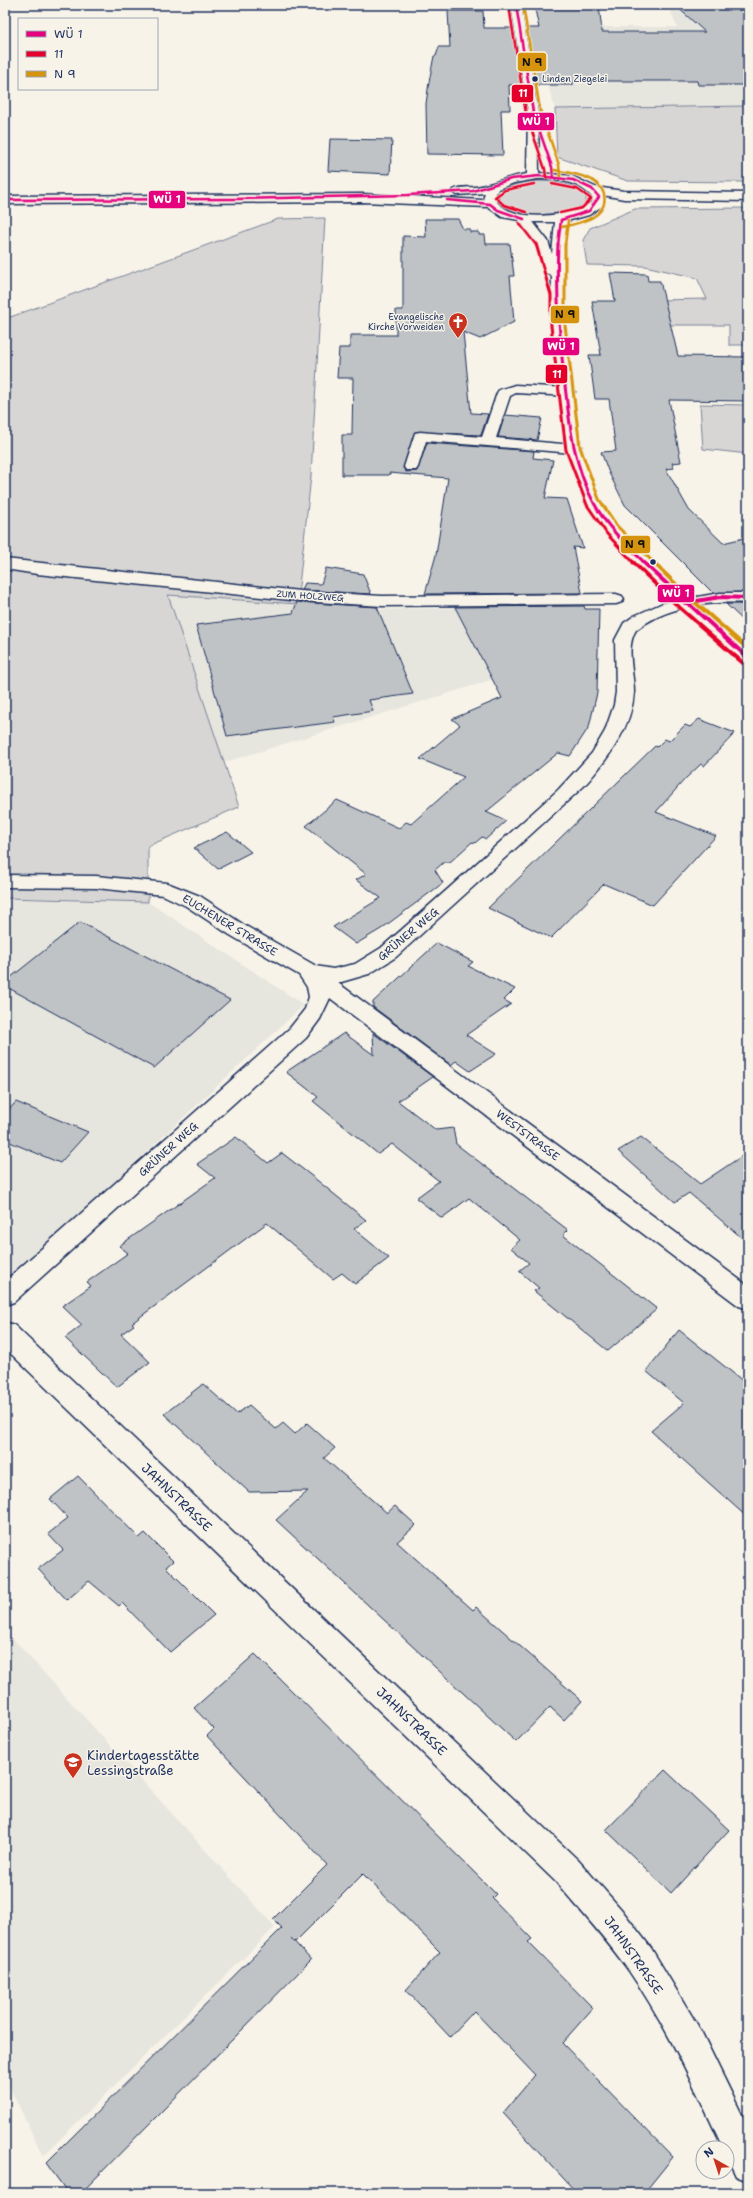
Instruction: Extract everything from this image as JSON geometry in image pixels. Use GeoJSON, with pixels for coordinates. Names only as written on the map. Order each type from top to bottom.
{"type":"FeatureCollection","features":[{"type":"Feature","properties":{"kind":"main road"},"geometry":{"type":"LineString","coordinates":[[516,5],[533,112],[533,177]]}},
{"type":"Feature","properties":{"kind":"main road"},"geometry":{"type":"LineString","coordinates":[[533,112],[552,167],[553,177]]}},
{"type":"Feature","properties":{"kind":"main road"},"geometry":{"type":"LineString","coordinates":[[362,198],[468,192],[493,187],[510,180],[533,177],[553,177],[578,182],[595,190],[624,195],[748,198]]}},
{"type":"Feature","properties":{"kind":"main road"},"geometry":{"type":"LineString","coordinates":[[493,187],[488,193],[487,198],[490,204],[498,210],[524,218],[561,220],[585,214],[598,204],[748,198]]}},
{"type":"Feature","properties":{"kind":"main road"},"geometry":{"type":"LineString","coordinates":[[595,190],[599,197],[598,204]]}},
{"type":"Feature","properties":{"kind":"main road"},"geometry":{"type":"LineString","coordinates":[[5,200],[362,198],[459,200],[490,204]]}},
{"type":"Feature","properties":{"kind":"main road"},"geometry":{"type":"LineString","coordinates":[[524,218],[542,241],[558,294]]}},
{"type":"Feature","properties":{"kind":"main road"},"geometry":{"type":"LineString","coordinates":[[561,220],[558,241],[558,325],[568,392],[573,449],[593,502],[612,530],[685,603],[748,658]]}},
{"type":"Feature","properties":{"kind":"main road"},"geometry":{"type":"LineString","coordinates":[[488,442],[504,393],[508,390],[515,389],[568,392]]}},
{"type":"Feature","properties":{"kind":"main road"},"geometry":{"type":"LineString","coordinates":[[411,467],[420,436],[573,449]]}},
{"type":"Feature","properties":{"kind":"main road","name":"ZUM HOLZWEG"},"geometry":{"type":"LineString","coordinates":[[5,564],[37,569],[300,596],[367,600],[495,601],[616,599]]}},
{"type":"Feature","properties":{"kind":"main road","name":"GRÜNER WEG"},"geometry":{"type":"LineString","coordinates":[[308,972],[322,976],[336,977],[350,974],[368,966],[384,956],[461,889],[580,778],[608,743],[617,724],[625,693],[623,638],[630,626],[645,616],[685,603],[720,597],[748,598]]}},
{"type":"Feature","properties":{"kind":"main road","name":"EUCHENER STRASSE"},"geometry":{"type":"LineString","coordinates":[[5,881],[96,882],[167,889],[193,901],[237,930],[308,972]]}},
{"type":"Feature","properties":{"kind":"main road","name":"GRÜNER WEG"},"geometry":{"type":"LineString","coordinates":[[5,1295],[298,1033],[309,1020],[320,997],[319,991],[308,972]]}},
{"type":"Feature","properties":{"kind":"main road","name":"WESTSTRASSE"},"geometry":{"type":"LineString","coordinates":[[308,972],[748,1299]]}},
{"type":"Feature","properties":{"kind":"main road","name":"JAHNSTRASSE"},"geometry":{"type":"LineString","coordinates":[[5,1332],[567,1871],[610,1920],[648,1972],[689,2041],[748,2164]]}},
{"type":"Feature","properties":{"kind":"shaded area"},"geometry":{"type":"Polygon","coordinates":[[[668,5],[748,5],[748,106],[555,109],[539,52],[535,27],[677,27],[668,5]]]}},
{"type":"Feature","properties":{"kind":"shaded area"},"geometry":{"type":"Polygon","coordinates":[[[748,106],[748,182],[628,181],[557,157],[555,109],[748,106]]]}},
{"type":"Feature","properties":{"kind":"shaded area"},"geometry":{"type":"Polygon","coordinates":[[[540,181],[565,184],[576,188],[586,196],[586,204],[567,213],[541,216],[516,212],[506,208],[499,201],[500,192],[509,187],[540,181]]]}},
{"type":"Feature","properties":{"kind":"shaded area"},"geometry":{"type":"Polygon","coordinates":[[[748,208],[748,345],[729,345],[729,325],[659,325],[656,300],[707,299],[697,278],[645,266],[587,265],[583,240],[590,228],[635,209],[748,208]]]}},
{"type":"Feature","properties":{"kind":"shaded area"},"geometry":{"type":"Polygon","coordinates":[[[325,218],[311,476],[297,604],[168,595],[239,807],[148,846],[148,902],[5,898],[5,319],[278,219],[325,218]]]}},
{"type":"Feature","properties":{"kind":"shaded area"},"geometry":{"type":"Polygon","coordinates":[[[700,404],[748,405],[748,454],[703,449],[700,404]]]}},
{"type":"Feature","properties":{"kind":"shaded area"},"geometry":{"type":"Polygon","coordinates":[[[168,595],[368,610],[520,606],[550,662],[222,763],[168,595]]]}},
{"type":"Feature","properties":{"kind":"shaded area"},"geometry":{"type":"Polygon","coordinates":[[[5,899],[148,902],[304,1005],[5,1284],[5,899]]]}},
{"type":"Feature","properties":{"kind":"shaded area","name":"Kindertagesstätte Lessingstraße"},"geometry":{"type":"Polygon","coordinates":[[[5,1630],[275,1927],[43,2156],[5,2078],[5,1630]]]}},
{"type":"Feature","properties":{"kind":"building"},"geometry":{"type":"Polygon","coordinates":[[[534,5],[599,5],[602,32],[705,32],[675,5],[727,5],[729,10],[748,9],[748,85],[698,85],[697,81],[573,81],[573,85],[535,85],[526,28],[539,28],[534,5]]]}},
{"type":"Feature","properties":{"kind":"building"},"geometry":{"type":"Polygon","coordinates":[[[448,11],[483,11],[484,28],[513,28],[522,85],[509,85],[510,110],[501,110],[503,155],[427,154],[426,104],[429,82],[434,56],[436,56],[439,47],[450,47],[448,11]]]}},
{"type":"Feature","properties":{"kind":"building"},"geometry":{"type":"Polygon","coordinates":[[[330,139],[392,140],[390,174],[328,171],[330,139]]]}},
{"type":"Feature","properties":{"kind":"building"},"geometry":{"type":"Polygon","coordinates":[[[425,219],[458,219],[463,229],[470,229],[470,232],[479,232],[479,235],[485,235],[486,244],[510,244],[514,276],[510,276],[514,322],[480,339],[463,332],[471,413],[488,414],[481,435],[415,432],[403,468],[406,472],[417,471],[427,443],[534,451],[533,458],[553,460],[545,498],[567,499],[583,548],[573,547],[582,593],[425,594],[436,555],[448,478],[389,473],[389,475],[342,475],[342,435],[352,435],[353,378],[337,378],[339,348],[350,348],[350,335],[396,335],[396,310],[403,310],[403,236],[426,237],[425,219]]]}},
{"type":"Feature","properties":{"kind":"building"},"geometry":{"type":"Polygon","coordinates":[[[610,273],[647,274],[648,281],[660,281],[678,356],[748,357],[748,401],[669,400],[681,462],[672,463],[674,468],[666,469],[689,510],[723,543],[748,537],[748,592],[713,593],[625,505],[609,473],[601,452],[616,451],[609,399],[595,399],[589,355],[601,355],[592,301],[615,301],[610,273]]]}},
{"type":"Feature","properties":{"kind":"building"},"geometry":{"type":"Polygon","coordinates":[[[505,415],[542,418],[537,440],[498,437],[505,415]]]}},
{"type":"Feature","properties":{"kind":"building"},"geometry":{"type":"Polygon","coordinates":[[[326,568],[363,574],[371,594],[302,590],[305,583],[321,584],[326,568]]]}},
{"type":"Feature","properties":{"kind":"building"},"geometry":{"type":"Polygon","coordinates":[[[297,602],[377,607],[413,694],[369,700],[373,711],[333,717],[335,722],[227,736],[196,625],[293,613],[297,602]]]}},
{"type":"Feature","properties":{"kind":"building"},"geometry":{"type":"Polygon","coordinates":[[[726,604],[748,604],[748,625],[726,604]]]}},
{"type":"Feature","properties":{"kind":"building"},"geometry":{"type":"Polygon","coordinates":[[[584,606],[585,609],[599,609],[597,693],[589,727],[570,756],[558,753],[486,812],[506,821],[486,839],[482,837],[475,843],[472,842],[450,862],[444,862],[435,870],[443,883],[381,929],[356,944],[333,927],[381,898],[356,880],[366,874],[306,826],[337,800],[399,828],[406,822],[411,824],[464,777],[420,759],[460,725],[452,719],[502,698],[455,607],[584,606]]]}},
{"type":"Feature","properties":{"kind":"building"},"geometry":{"type":"Polygon","coordinates":[[[699,719],[735,733],[704,766],[701,764],[685,779],[656,812],[716,836],[653,905],[604,884],[551,938],[488,908],[655,746],[657,747],[665,739],[669,741],[685,725],[690,727],[699,719]]]}},
{"type":"Feature","properties":{"kind":"building"},"geometry":{"type":"Polygon","coordinates":[[[227,832],[251,852],[218,869],[194,848],[227,832]]]}},
{"type":"Feature","properties":{"kind":"building"},"geometry":{"type":"Polygon","coordinates":[[[80,922],[230,1000],[154,1068],[5,986],[5,982],[80,922]]]}},
{"type":"Feature","properties":{"kind":"building"},"geometry":{"type":"Polygon","coordinates":[[[437,943],[473,962],[468,966],[515,989],[504,1000],[511,1004],[466,1035],[496,1054],[470,1071],[456,1061],[451,1065],[373,1007],[373,1002],[437,943]]]}},
{"type":"Feature","properties":{"kind":"building"},"geometry":{"type":"Polygon","coordinates":[[[344,1033],[374,1055],[373,1033],[433,1077],[398,1101],[436,1130],[453,1128],[456,1144],[568,1230],[563,1235],[657,1309],[608,1351],[534,1291],[539,1288],[519,1271],[529,1263],[511,1248],[520,1240],[469,1198],[442,1218],[416,1198],[439,1181],[392,1144],[378,1154],[313,1101],[318,1097],[286,1072],[344,1033]]]}},
{"type":"Feature","properties":{"kind":"building"},"geometry":{"type":"Polygon","coordinates":[[[16,1102],[88,1132],[60,1163],[5,1140],[5,1114],[16,1102]]]}},
{"type":"Feature","properties":{"kind":"building"},"geometry":{"type":"Polygon","coordinates":[[[236,1137],[268,1163],[282,1153],[318,1181],[366,1220],[354,1229],[389,1258],[355,1284],[342,1273],[333,1279],[267,1223],[132,1323],[134,1325],[121,1334],[150,1362],[117,1387],[65,1338],[82,1325],[62,1306],[91,1286],[87,1282],[128,1253],[119,1246],[215,1178],[197,1164],[236,1137]]]}},
{"type":"Feature","properties":{"kind":"building"},"geometry":{"type":"Polygon","coordinates":[[[641,1137],[700,1184],[748,1152],[748,1243],[689,1193],[675,1202],[618,1151],[641,1137]]]}},
{"type":"Feature","properties":{"kind":"building"},"geometry":{"type":"Polygon","coordinates":[[[679,1330],[748,1385],[748,1518],[651,1431],[684,1403],[646,1371],[679,1330]]]}},
{"type":"Feature","properties":{"kind":"building"},"geometry":{"type":"Polygon","coordinates":[[[203,1384],[237,1414],[249,1405],[276,1429],[283,1423],[295,1434],[307,1423],[335,1448],[324,1458],[387,1513],[395,1506],[416,1525],[397,1542],[473,1610],[476,1607],[582,1701],[564,1720],[550,1707],[516,1742],[276,1520],[308,1491],[249,1492],[164,1414],[203,1384]]]}},
{"type":"Feature","properties":{"kind":"building"},"geometry":{"type":"Polygon","coordinates":[[[78,1476],[139,1538],[145,1533],[173,1561],[166,1567],[214,1615],[170,1652],[122,1603],[119,1606],[89,1581],[67,1600],[38,1569],[63,1550],[48,1534],[68,1518],[50,1499],[78,1476]]]}},
{"type":"Feature","properties":{"kind":"building"},"geometry":{"type":"Polygon","coordinates":[[[255,1654],[496,1894],[492,1898],[532,1939],[528,1942],[593,2008],[562,2043],[673,2157],[644,2193],[577,2193],[503,2113],[535,2075],[474,2011],[450,2037],[406,1990],[440,1952],[363,1874],[295,1942],[291,1938],[311,1960],[81,2193],[68,2193],[46,2163],[282,1928],[273,1919],[327,1865],[207,1736],[214,1729],[194,1708],[255,1654]]]}},
{"type":"Feature","properties":{"kind":"building"},"geometry":{"type":"Polygon","coordinates":[[[665,1770],[729,1830],[671,1893],[606,1830],[665,1770]]]}},
{"type":"Feature","properties":{"kind":"transit line"},"geometry":{"type":"LineString","coordinates":[[516,5],[533,112],[552,167],[553,177]]}},
{"type":"Feature","properties":{"kind":"transit line"},"geometry":{"type":"LineString","coordinates":[[523,5],[540,110],[559,165],[560,176]]}},
{"type":"Feature","properties":{"kind":"transit line","name":"11"},"geometry":{"type":"LineString","coordinates":[[509,6],[526,114],[545,169],[546,178]]}},
{"type":"Feature","properties":{"kind":"transit line"},"geometry":{"type":"LineString","coordinates":[[554,170],[577,174],[591,180],[602,189],[606,196],[601,210],[596,215],[577,224],[562,227]]}},
{"type":"Feature","properties":{"kind":"transit line"},"geometry":{"type":"LineString","coordinates":[[5,200],[235,199],[408,195],[473,191],[511,179],[539,176],[573,180],[592,189],[599,197],[597,203],[589,211],[579,216],[561,220]]}},
{"type":"Feature","properties":{"kind":"transit line","name":"11"},"geometry":{"type":"LineString","coordinates":[[526,212],[504,205],[495,197],[505,190],[534,184]]}},
{"type":"Feature","properties":{"kind":"transit line","name":"11"},"geometry":{"type":"LineString","coordinates":[[552,184],[577,189],[591,199],[589,203],[582,208],[560,213]]}},
{"type":"Feature","properties":{"kind":"transit line"},"geometry":{"type":"LineString","coordinates":[[447,200],[490,204],[498,210],[524,219]]}},
{"type":"Feature","properties":{"kind":"transit line"},"geometry":{"type":"LineString","coordinates":[[561,220],[557,261],[561,344],[571,431],[581,474],[598,511],[625,544],[748,658]]}},
{"type":"Feature","properties":{"kind":"transit line"},"geometry":{"type":"LineString","coordinates":[[568,221],[565,241],[565,325],[580,447],[599,499],[617,526],[690,598],[748,649]]}},
{"type":"Feature","properties":{"kind":"transit line","name":"11"},"geometry":{"type":"LineString","coordinates":[[519,223],[536,244],[551,295],[551,326],[566,450],[587,505],[607,534],[627,556],[680,608],[743,663]]}},
{"type":"Feature","properties":{"kind":"transit line"},"geometry":{"type":"LineString","coordinates":[[685,603],[720,597],[748,598]]}},
{"type":"Feature","properties":{"kind":"place","name":"Linden Ziegelei"},"geometry":{"type":"Point","coordinates":[535,79]}},
{"type":"Feature","properties":{"kind":"place","name":"Evangelische Kirche Vorweiden"},"geometry":{"type":"Point","coordinates":[458,339]}},
{"type":"Feature","properties":{"kind":"place","name":"Kindertagesstätte Lessingstraße"},"geometry":{"type":"Point","coordinates":[73,1779]}}]}
